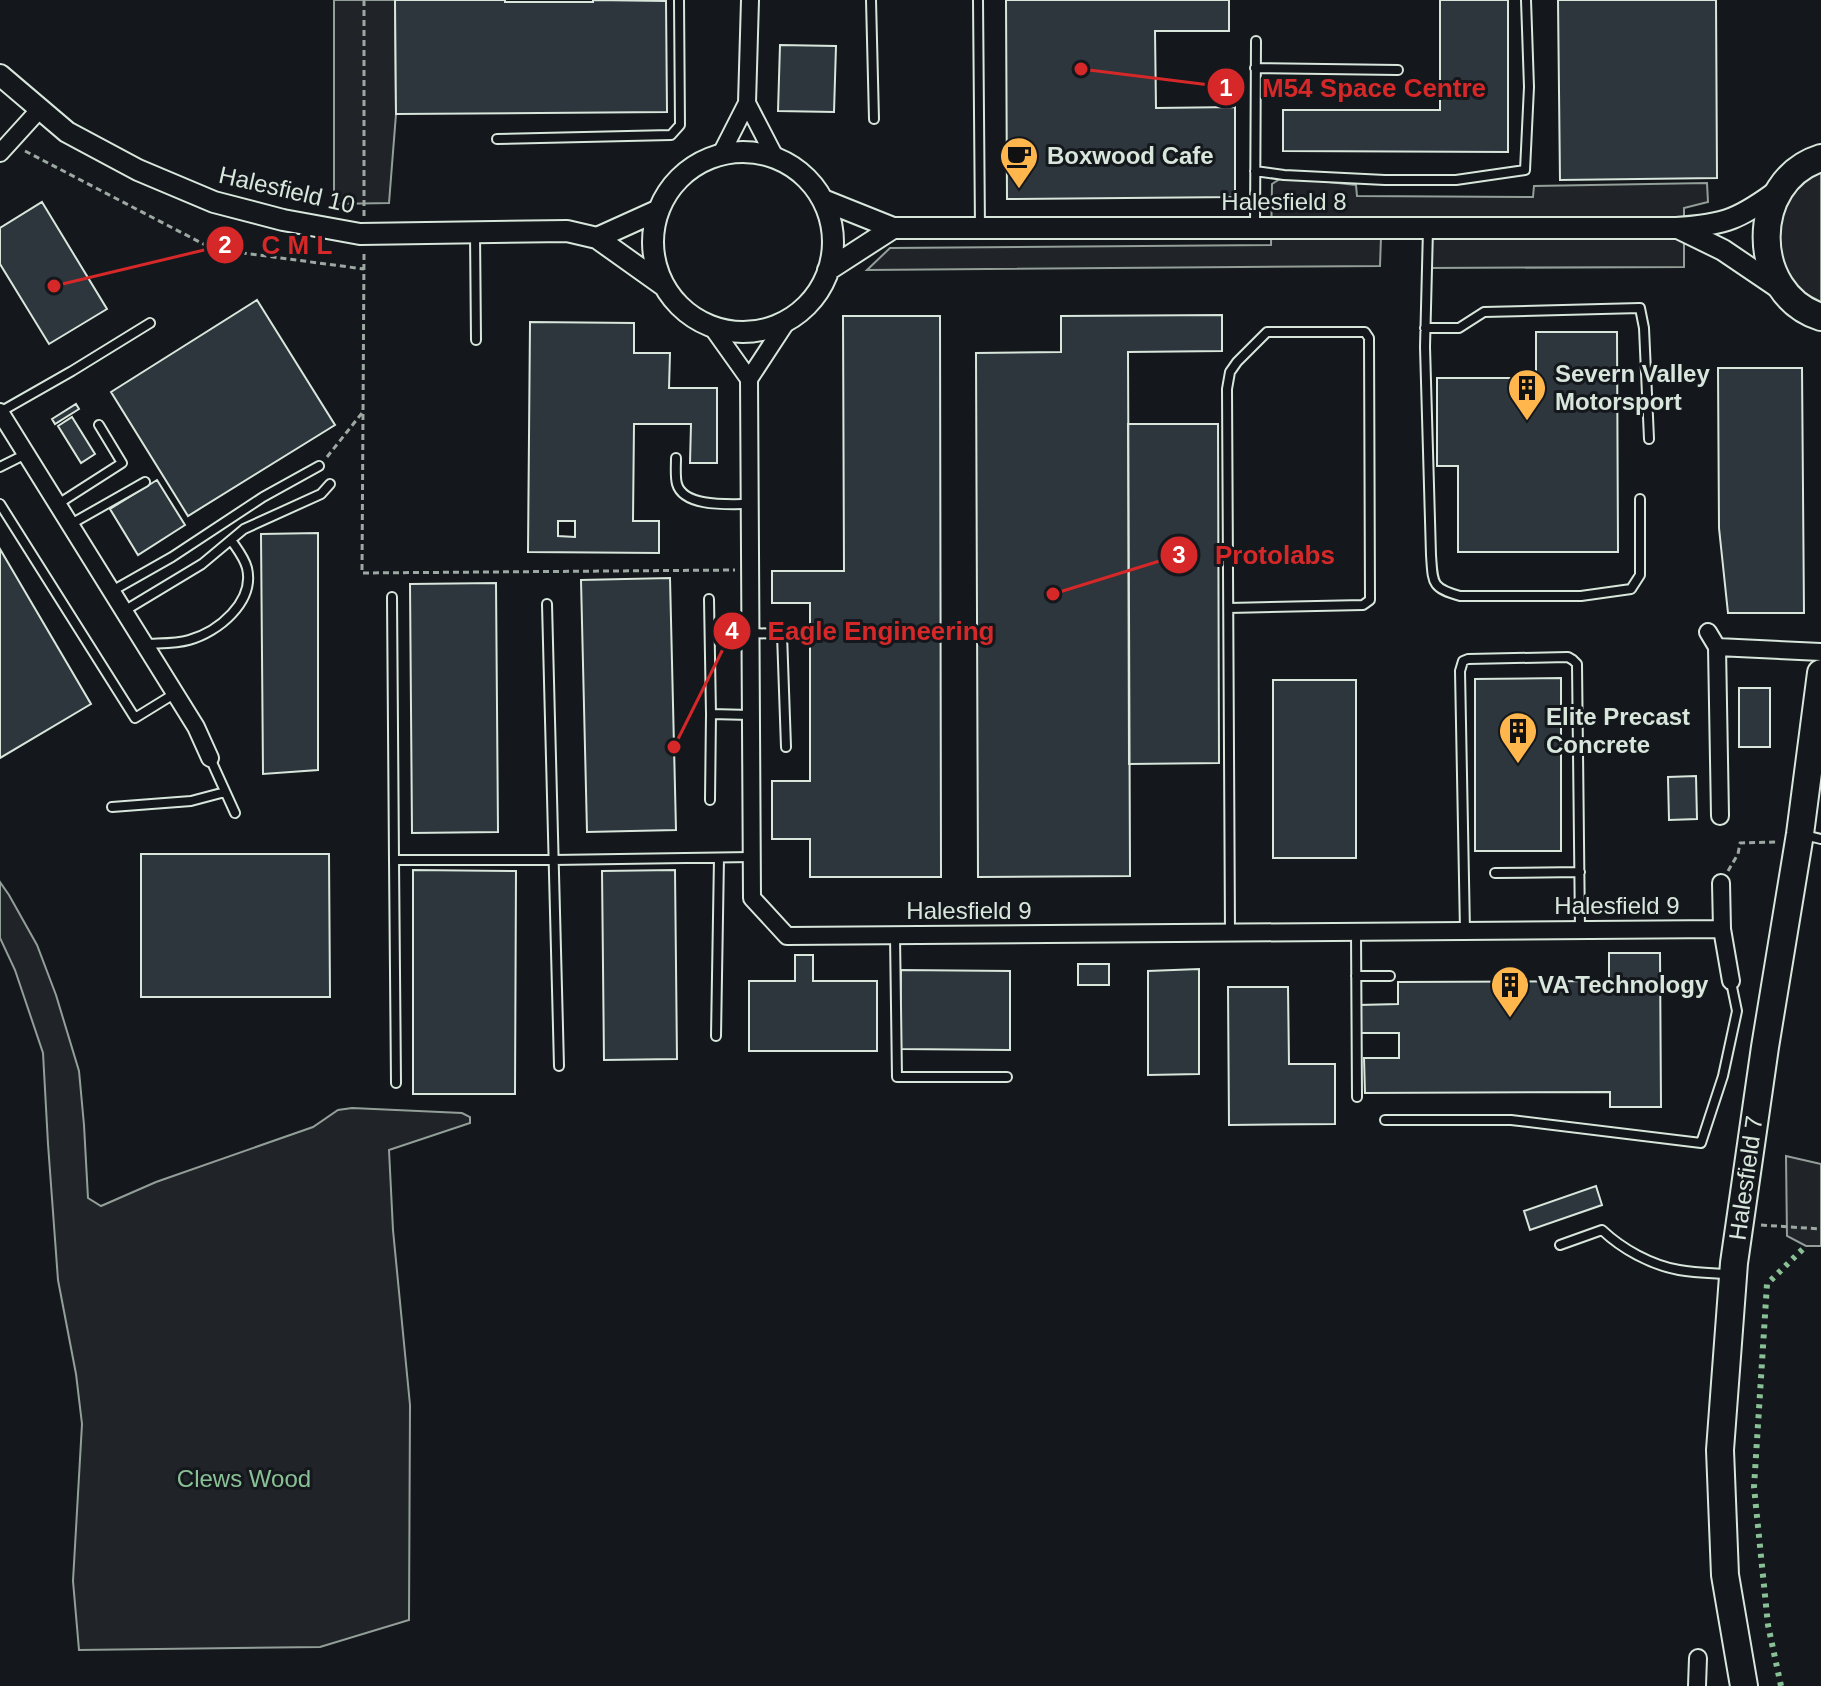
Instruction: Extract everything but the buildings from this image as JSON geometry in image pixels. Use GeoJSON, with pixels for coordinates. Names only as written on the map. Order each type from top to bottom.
{"type":"FeatureCollection","features":[{"type":"Feature","properties":{"kind":"main road"},"geometry":{"type":"LineString","coordinates":[[1819,318],[1798,305],[1785,292],[1771,268],[1765,241],[1768,214],[1788,181],[1821,143]]}},
{"type":"Feature","properties":{"kind":"main road"},"geometry":{"type":"LineString","coordinates":[[1788,181],[1821,158]]}},
{"type":"Feature","properties":{"kind":"main road","name":"Halesfield 7"},"geometry":{"type":"LineString","coordinates":[[1744,1686],[1725,1575],[1720,1450],[1733,1275],[1765,1047],[1810,837],[1821,673]]}},
{"type":"Feature","properties":{"kind":"street"},"geometry":{"type":"LineString","coordinates":[[721,154],[747,103],[750,0]]}},
{"type":"Feature","properties":{"kind":"street","name":"Halesfield 10"},"geometry":{"type":"LineString","coordinates":[[0,75],[67,132],[138,170],[214,202],[283,220],[360,234],[567,231],[597,238],[663,285]]}},
{"type":"Feature","properties":{"kind":"street"},"geometry":{"type":"LineString","coordinates":[[747,103],[775,157]]}},
{"type":"Feature","properties":{"kind":"street"},"geometry":{"type":"LineString","coordinates":[[5,148],[40,109]]}},
{"type":"Feature","properties":{"kind":"street"},"geometry":{"type":"LineString","coordinates":[[712,327],[749,379],[785,324],[804,309],[828,270],[833,241],[823,200],[798,170],[775,157],[737,151],[708,158],[689,169],[669,190],[659,210],[653,235],[655,262],[663,285],[681,308],[712,327],[745,332],[785,324]]}},
{"type":"Feature","properties":{"kind":"street","name":"Halesfield 8"},"geometry":{"type":"LineString","coordinates":[[823,200],[893,228],[1676,228],[1708,225],[1740,216],[1788,181]]}},
{"type":"Feature","properties":{"kind":"street"},"geometry":{"type":"LineString","coordinates":[[597,238],[659,210]]}},
{"type":"Feature","properties":{"kind":"street"},"geometry":{"type":"LineString","coordinates":[[828,270],[893,228]]}},
{"type":"Feature","properties":{"kind":"street","name":"Halesfield 8"},"geometry":{"type":"LineString","coordinates":[[1676,228],[1723,250],[1785,292]]}},
{"type":"Feature","properties":{"kind":"street","name":"Halesfield 9"},"geometry":{"type":"LineString","coordinates":[[749,379],[752,898],[787,936],[1722,929]]}},
{"type":"Feature","properties":{"kind":"street"},"geometry":{"type":"LineString","coordinates":[[0,412],[196,727],[210,758]]}},
{"type":"Feature","properties":{"kind":"street"},"geometry":{"type":"LineString","coordinates":[[1720,816],[1712,639],[1821,652]]}},
{"type":"Feature","properties":{"kind":"street"},"geometry":{"type":"LineString","coordinates":[[1721,883],[1722,929],[1731,981]]}},
{"type":"Feature","properties":{"kind":"street"},"geometry":{"type":"LineString","coordinates":[[1697,1686],[1698,1658]]}},
{"type":"Feature","properties":{"kind":"lane"},"geometry":{"type":"LineString","coordinates":[[497,139],[671,135],[680,125],[679,0]]}},
{"type":"Feature","properties":{"kind":"lane"},"geometry":{"type":"LineString","coordinates":[[871,0],[874,119]]}},
{"type":"Feature","properties":{"kind":"lane"},"geometry":{"type":"LineString","coordinates":[[978,0],[980,228]]}},
{"type":"Feature","properties":{"kind":"lane"},"geometry":{"type":"LineString","coordinates":[[1255,171],[1284,175],[1456,180],[1525,170],[1529,87],[1526,0]]}},
{"type":"Feature","properties":{"kind":"lane"},"geometry":{"type":"LineString","coordinates":[[1255,228],[1256,41]]}},
{"type":"Feature","properties":{"kind":"lane"},"geometry":{"type":"LineString","coordinates":[[1255,68],[1398,70]]}},
{"type":"Feature","properties":{"kind":"lane"},"geometry":{"type":"LineString","coordinates":[[1428,228],[1425,328],[1431,555],[1433,580],[1441,591],[1460,596],[1581,596],[1631,589],[1640,575],[1640,499]]}},
{"type":"Feature","properties":{"kind":"lane"},"geometry":{"type":"LineString","coordinates":[[475,233],[476,340]]}},
{"type":"Feature","properties":{"kind":"lane"},"geometry":{"type":"LineString","coordinates":[[1425,328],[1459,328],[1484,312],[1640,308],[1644,328],[1649,439]]}},
{"type":"Feature","properties":{"kind":"lane"},"geometry":{"type":"LineString","coordinates":[[0,412],[150,323]]}},
{"type":"Feature","properties":{"kind":"lane"},"geometry":{"type":"LineString","coordinates":[[1229,608],[1363,605],[1370,600],[1369,338],[1365,332],[1267,332],[1230,372],[1227,389],[1230,933]]}},
{"type":"Feature","properties":{"kind":"lane"},"geometry":{"type":"LineString","coordinates":[[57,504],[122,463],[99,425]]}},
{"type":"Feature","properties":{"kind":"lane"},"geometry":{"type":"LineString","coordinates":[[0,467],[26,454]]}},
{"type":"Feature","properties":{"kind":"lane"},"geometry":{"type":"LineString","coordinates":[[676,458],[677,484],[683,493],[702,503],[750,504]]}},
{"type":"Feature","properties":{"kind":"lane"},"geometry":{"type":"LineString","coordinates":[[112,592],[263,497],[319,466]]}},
{"type":"Feature","properties":{"kind":"lane"},"geometry":{"type":"LineString","coordinates":[[70,525],[145,482]]}},
{"type":"Feature","properties":{"kind":"lane"},"geometry":{"type":"LineString","coordinates":[[124,611],[202,564],[244,529],[321,494],[330,484]]}},
{"type":"Feature","properties":{"kind":"lane"},"geometry":{"type":"LineString","coordinates":[[0,504],[135,718],[175,693]]}},
{"type":"Feature","properties":{"kind":"lane"},"geometry":{"type":"LineString","coordinates":[[145,644],[184,642],[207,634],[238,606],[246,594],[247,569],[231,540]]}},
{"type":"Feature","properties":{"kind":"lane"},"geometry":{"type":"LineString","coordinates":[[392,597],[396,1083]]}},
{"type":"Feature","properties":{"kind":"lane"},"geometry":{"type":"LineString","coordinates":[[709,599],[710,800]]}},
{"type":"Feature","properties":{"kind":"lane"},"geometry":{"type":"LineString","coordinates":[[547,604],[559,1066]]}},
{"type":"Feature","properties":{"kind":"lane"},"geometry":{"type":"LineString","coordinates":[[750,633],[782,634],[786,747]]}},
{"type":"Feature","properties":{"kind":"lane"},"geometry":{"type":"LineString","coordinates":[[1465,931],[1460,671],[1463,661],[1568,657],[1577,664],[1580,930]]}},
{"type":"Feature","properties":{"kind":"lane"},"geometry":{"type":"LineString","coordinates":[[711,714],[751,715]]}},
{"type":"Feature","properties":{"kind":"lane"},"geometry":{"type":"LineString","coordinates":[[210,758],[235,813]]}},
{"type":"Feature","properties":{"kind":"lane"},"geometry":{"type":"LineString","coordinates":[[112,807],[191,801],[225,792]]}},
{"type":"Feature","properties":{"kind":"lane"},"geometry":{"type":"LineString","coordinates":[[394,860],[752,857]]}},
{"type":"Feature","properties":{"kind":"lane"},"geometry":{"type":"LineString","coordinates":[[716,1036],[719,858]]}},
{"type":"Feature","properties":{"kind":"lane"},"geometry":{"type":"LineString","coordinates":[[1495,873],[1580,872]]}},
{"type":"Feature","properties":{"kind":"lane"},"geometry":{"type":"LineString","coordinates":[[1356,932],[1357,1097]]}},
{"type":"Feature","properties":{"kind":"lane"},"geometry":{"type":"LineString","coordinates":[[895,935],[897,1077],[1007,1077]]}},
{"type":"Feature","properties":{"kind":"lane"},"geometry":{"type":"LineString","coordinates":[[1356,976],[1390,976]]}},
{"type":"Feature","properties":{"kind":"lane"},"geometry":{"type":"LineString","coordinates":[[1385,1120],[1511,1120],[1701,1143],[1723,1076],[1737,1011],[1731,981]]}},
{"type":"Feature","properties":{"kind":"lane"},"geometry":{"type":"LineString","coordinates":[[1560,1245],[1602,1230],[1615,1242],[1654,1262],[1679,1270],[1733,1275]]}},
{"type":"Feature","properties":{"kind":"path"},"geometry":{"type":"LineString","coordinates":[[364,0],[364,218]]}},
{"type":"Feature","properties":{"kind":"path"},"geometry":{"type":"LineString","coordinates":[[5,148],[213,249],[364,269]]}},
{"type":"Feature","properties":{"kind":"path"},"geometry":{"type":"LineString","coordinates":[[364,250],[362,573],[750,570]]}},
{"type":"Feature","properties":{"kind":"path"},"geometry":{"type":"LineString","coordinates":[[319,466],[363,413]]}},
{"type":"Feature","properties":{"kind":"path"},"geometry":{"type":"LineString","coordinates":[[1721,883],[1738,854],[1740,843],[1780,842],[1810,837]]}},
{"type":"Feature","properties":{"kind":"path"},"geometry":{"type":"LineString","coordinates":[[1740,1223],[1821,1229]]}},
{"type":"Feature","properties":{"kind":"green space"},"geometry":{"type":"Polygon","coordinates":[[[334,0],[395,0],[396,114],[389,203],[334,204],[334,0]]]}},
{"type":"Feature","properties":{"kind":"green space"},"geometry":{"type":"Polygon","coordinates":[[[1821,169],[1821,302],[1794,282],[1786,270],[1778,242],[1787,199],[1798,184],[1821,169]]]}},
{"type":"Feature","properties":{"kind":"green space"},"geometry":{"type":"Polygon","coordinates":[[[1283,177],[1356,185],[1357,196],[1533,197],[1534,186],[1707,183],[1708,202],[1684,208],[1684,267],[1428,268],[1428,236],[1381,237],[1380,266],[867,270],[890,248],[1271,245],[1272,184],[1283,177]]]}},
{"type":"Feature","properties":{"kind":"green space","name":"Clews Wood"},"geometry":{"type":"Polygon","coordinates":[[[0,882],[37,945],[56,995],[79,1071],[88,1198],[101,1206],[156,1182],[313,1127],[338,1110],[462,1113],[470,1117],[470,1123],[389,1150],[393,1230],[410,1405],[409,1620],[320,1647],[79,1650],[73,1581],[82,1424],[58,1280],[43,1053],[15,970],[0,938],[0,882]]]}},
{"type":"Feature","properties":{"kind":"green space"},"geometry":{"type":"Polygon","coordinates":[[[1786,1156],[1821,1164],[1821,1246],[1806,1246],[1787,1236],[1786,1156]]]}},
{"type":"Feature","properties":{"kind":"hedge"},"geometry":{"type":"LineString","coordinates":[[1781,1686],[1768,1625],[1754,1487],[1767,1284],[1806,1246]]}},
{"type":"Feature","properties":{"kind":"place","name":"M54 Space Centre"},"geometry":{"type":"Point","coordinates":[1081,69]}},
{"type":"Feature","properties":{"kind":"place","name":"Boxwood Cafe"},"geometry":{"type":"Point","coordinates":[1019,190]}},
{"type":"Feature","properties":{"kind":"place","name":"C M L"},"geometry":{"type":"Point","coordinates":[54,286]}},
{"type":"Feature","properties":{"kind":"place","name":"Severn Valley Motorsport"},"geometry":{"type":"Point","coordinates":[1527,422]}},
{"type":"Feature","properties":{"kind":"place","name":"Protolabs"},"geometry":{"type":"Point","coordinates":[1053,594]}},
{"type":"Feature","properties":{"kind":"place","name":"Eagle Engineering"},"geometry":{"type":"Point","coordinates":[674,747]}},
{"type":"Feature","properties":{"kind":"place","name":"Elite Precast Concrete"},"geometry":{"type":"Point","coordinates":[1518,765]}},
{"type":"Feature","properties":{"kind":"place","name":"VA Technology"},"geometry":{"type":"Point","coordinates":[1510,1019]}}]}
